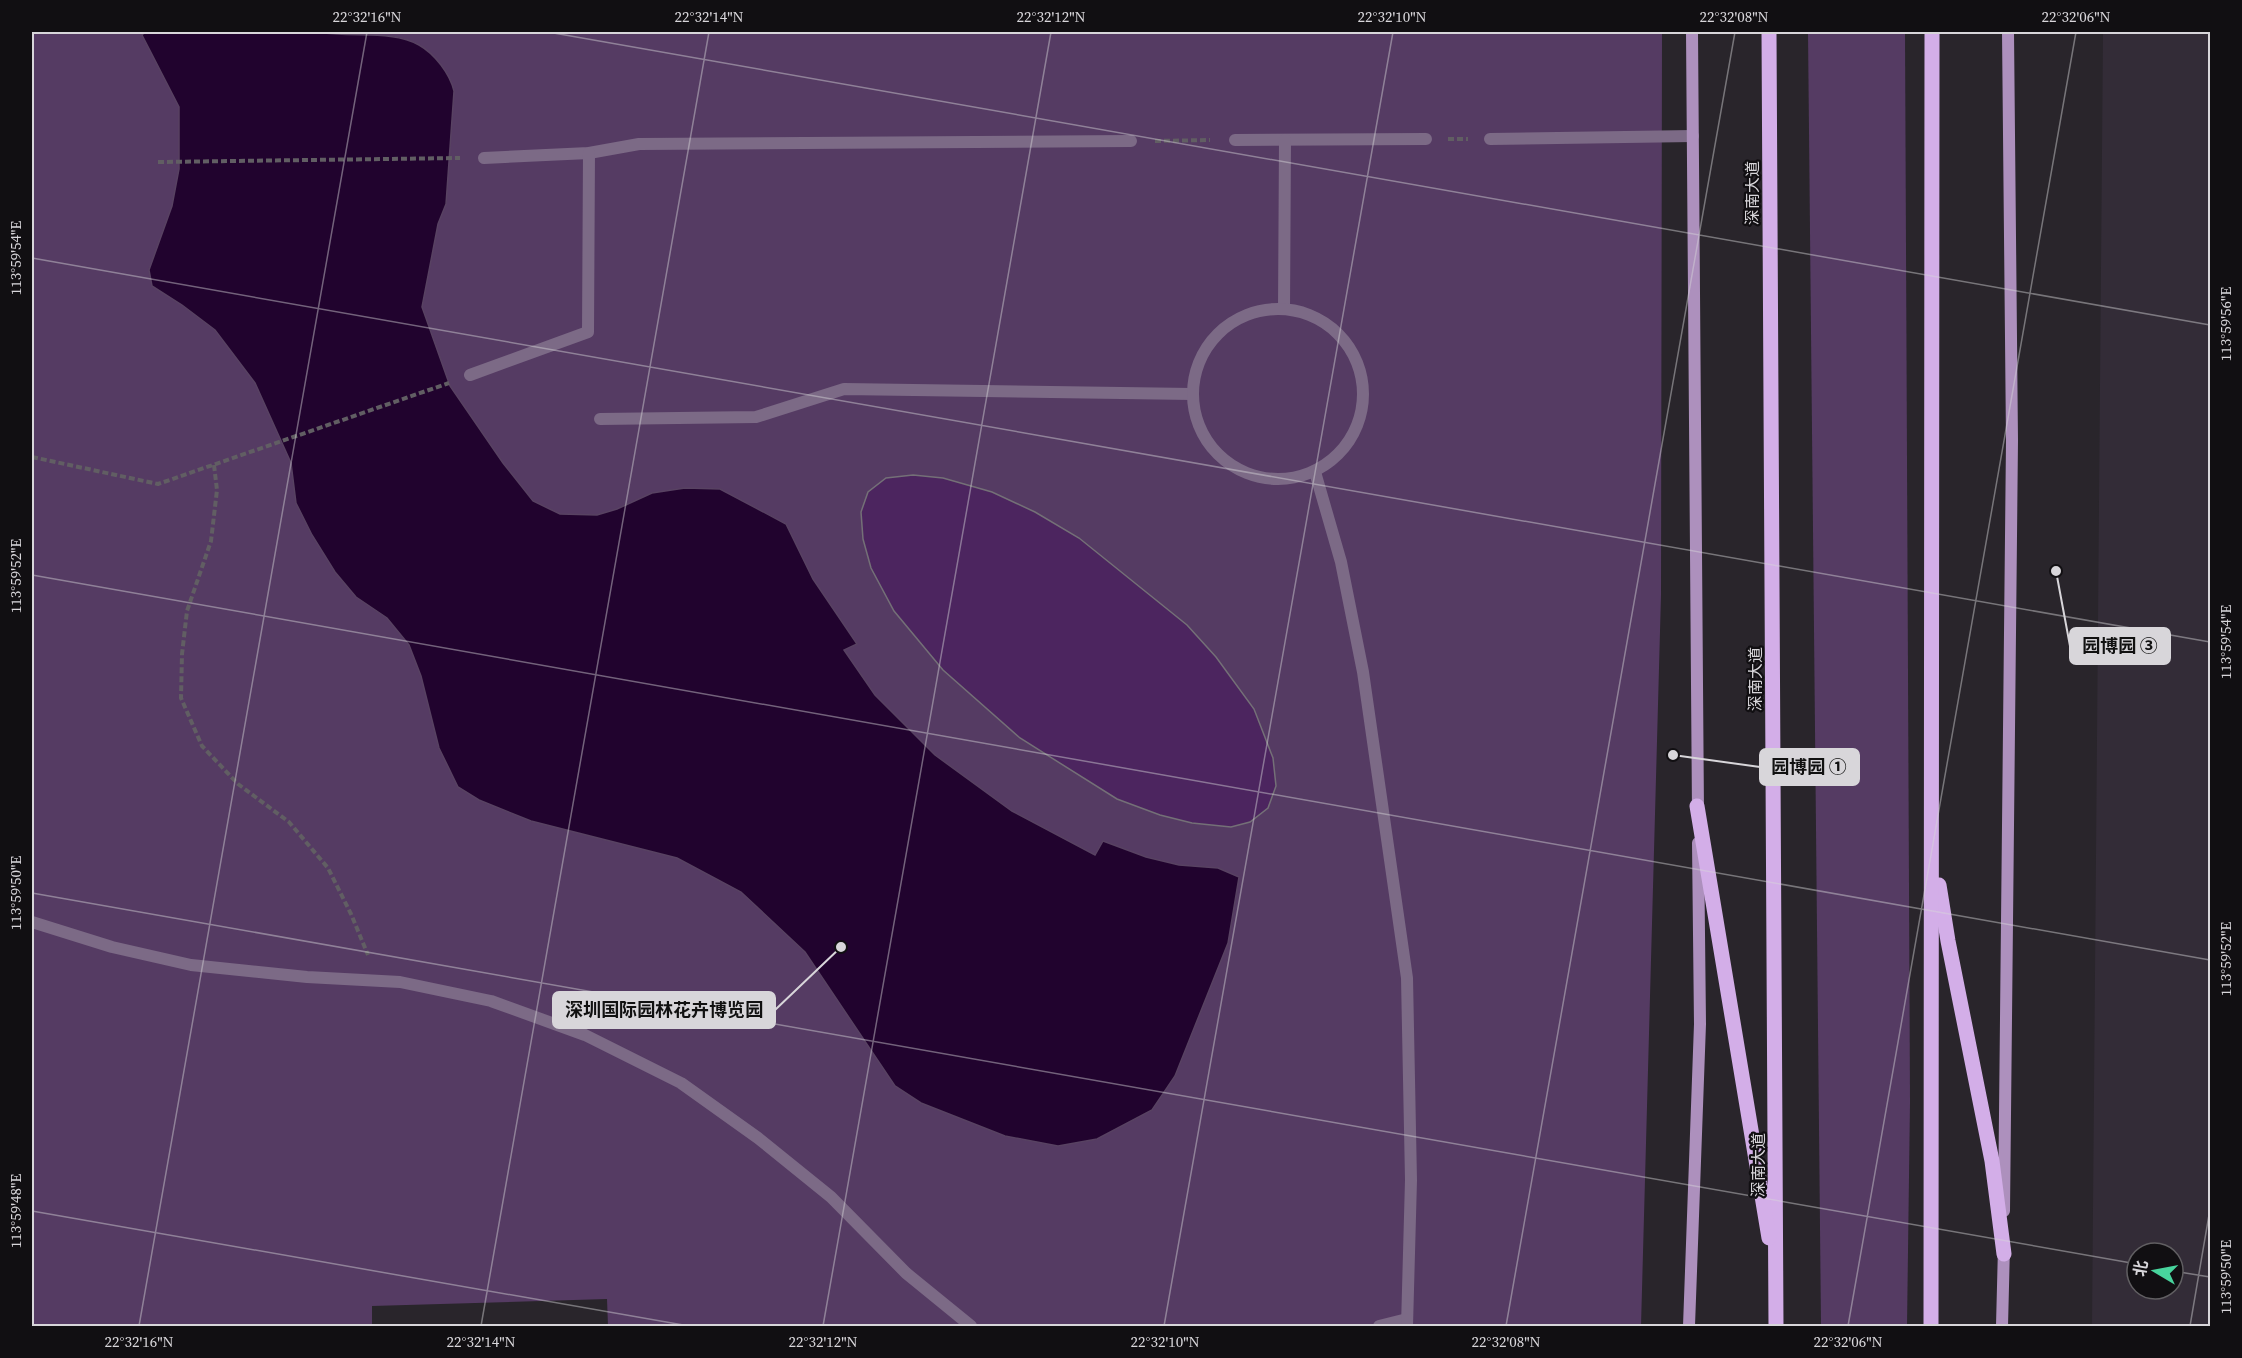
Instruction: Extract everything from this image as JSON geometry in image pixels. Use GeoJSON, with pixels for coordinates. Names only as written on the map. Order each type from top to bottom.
{"type":"FeatureCollection","features":[{"type":"Feature","properties":{"kind":"main road"},"geometry":{"type":"LineString","coordinates":[[1689,1326],[1700,1024],[1692,32]]}},
{"type":"Feature","properties":{"kind":"main road","name":"深南大道"},"geometry":{"type":"LineString","coordinates":[[1769,32],[1776,1326]]}},
{"type":"Feature","properties":{"kind":"main road"},"geometry":{"type":"LineString","coordinates":[[1931,1326],[1932,32]]}},
{"type":"Feature","properties":{"kind":"main road"},"geometry":{"type":"LineString","coordinates":[[2002,1326],[2012,440],[2008,32]]}},
{"type":"Feature","properties":{"kind":"main road"},"geometry":{"type":"LineString","coordinates":[[1697,806],[1777,1283]]}},
{"type":"Feature","properties":{"kind":"main road"},"geometry":{"type":"LineString","coordinates":[[1932,837],[1948,941],[1992,1161],[2004,1254]]}},
{"type":"Feature","properties":{"kind":"street"},"geometry":{"type":"LineString","coordinates":[[1490,139],[1693,136]]}},
{"type":"Feature","properties":{"kind":"street"},"geometry":{"type":"LineString","coordinates":[[1235,140],[1426,139]]}},
{"type":"Feature","properties":{"kind":"street"},"geometry":{"type":"LineString","coordinates":[[1284,140],[1284,309]]}},
{"type":"Feature","properties":{"kind":"street"},"geometry":{"type":"LineString","coordinates":[[484,158],[589,153],[639,144],[1131,141]]}},
{"type":"Feature","properties":{"kind":"street"},"geometry":{"type":"LineString","coordinates":[[470,375],[588,332],[589,153]]}},
{"type":"Feature","properties":{"kind":"street"},"geometry":{"type":"LineString","coordinates":[[1284,309],[1311,315],[1335,330],[1352,351],[1362,378],[1362,406],[1354,432],[1338,455],[1315,472],[1287,480],[1258,478],[1232,467],[1210,448],[1197,423],[1192,394],[1197,366],[1210,341],[1231,322],[1256,311],[1284,309]]}},
{"type":"Feature","properties":{"kind":"street"},"geometry":{"type":"LineString","coordinates":[[600,419],[756,417],[844,389],[1192,394]]}},
{"type":"Feature","properties":{"kind":"street"},"geometry":{"type":"LineString","coordinates":[[1315,472],[1341,561],[1363,672],[1407,978],[1411,1180],[1407,1323],[1379,1326]]}},
{"type":"Feature","properties":{"kind":"street"},"geometry":{"type":"LineString","coordinates":[[32,922],[111,947],[191,965],[400,982],[491,1001],[585,1035],[681,1083],[758,1138],[831,1197],[906,1273],[971,1326]]}},
{"type":"Feature","properties":{"kind":"path"},"geometry":{"type":"LineString","coordinates":[[1426,139],[1490,139]]}},
{"type":"Feature","properties":{"kind":"path"},"geometry":{"type":"LineString","coordinates":[[1131,141],[1235,140]]}},
{"type":"Feature","properties":{"kind":"path"},"geometry":{"type":"LineString","coordinates":[[158,162],[484,158]]}},
{"type":"Feature","properties":{"kind":"path"},"geometry":{"type":"LineString","coordinates":[[32,456],[158,484],[470,375]]}},
{"type":"Feature","properties":{"kind":"path"},"geometry":{"type":"LineString","coordinates":[[214,465],[217,490],[211,541],[188,611],[182,654],[181,698],[202,747],[238,784],[289,822],[328,868],[351,914],[378,981]]}},
{"type":"Feature","properties":{"kind":"shaded area"},"geometry":{"type":"Polygon","coordinates":[[[266,31],[379,35],[410,41],[425,49],[445,71],[454,91],[446,204],[438,224],[422,307],[450,386],[503,463],[533,501],[560,514],[597,515],[617,509],[652,493],[685,488],[720,489],[786,524],[813,579],[857,644],[844,650],[875,695],[935,755],[1012,811],[1095,855],[1103,841],[1146,857],[1179,865],[1218,868],[1239,877],[1228,943],[1175,1076],[1152,1110],[1097,1139],[1058,1146],[1005,1136],[921,1103],[895,1086],[805,952],[741,892],[677,858],[531,821],[479,800],[458,787],[439,748],[421,676],[409,645],[387,618],[356,597],[335,572],[312,535],[296,503],[291,463],[255,383],[215,330],[152,286],[149,270],[172,206],[179,169],[179,107],[142,35],[145,32],[266,31]]]}},
{"type":"Feature","properties":{"kind":"shaded area"},"geometry":{"type":"Polygon","coordinates":[[[32,32],[1662,32],[1661,595],[1641,1326],[608,1326],[607,1299],[372,1306],[372,1326],[32,1326],[32,32]]]}},
{"type":"Feature","properties":{"kind":"shaded area"},"geometry":{"type":"Polygon","coordinates":[[[1808,32],[1905,32],[1910,1102],[1907,1326],[1821,1326],[1808,32]]]}},
{"type":"Feature","properties":{"kind":"shaded area"},"geometry":{"type":"Polygon","coordinates":[[[2103,32],[2210,32],[2210,1326],[2092,1326],[2103,32]]]}},
{"type":"Feature","properties":{"kind":"building"},"geometry":{"type":"Polygon","coordinates":[[[913,475],[943,478],[992,492],[1035,512],[1079,538],[1187,625],[1216,657],[1254,709],[1273,758],[1276,786],[1268,808],[1250,822],[1231,827],[1192,823],[1160,815],[1117,799],[1020,738],[943,670],[894,611],[871,568],[863,539],[861,512],[868,492],[886,478],[913,475]]]}},
{"type":"Feature","properties":{"kind":"place","name":"园博园 ③"},"geometry":{"type":"Point","coordinates":[2056,571]}},
{"type":"Feature","properties":{"kind":"place","name":"园博园 ①"},"geometry":{"type":"Point","coordinates":[1673,755]}},
{"type":"Feature","properties":{"kind":"place","name":"深圳国际园林花卉博览园"},"geometry":{"type":"Point","coordinates":[841,947]}}]}
